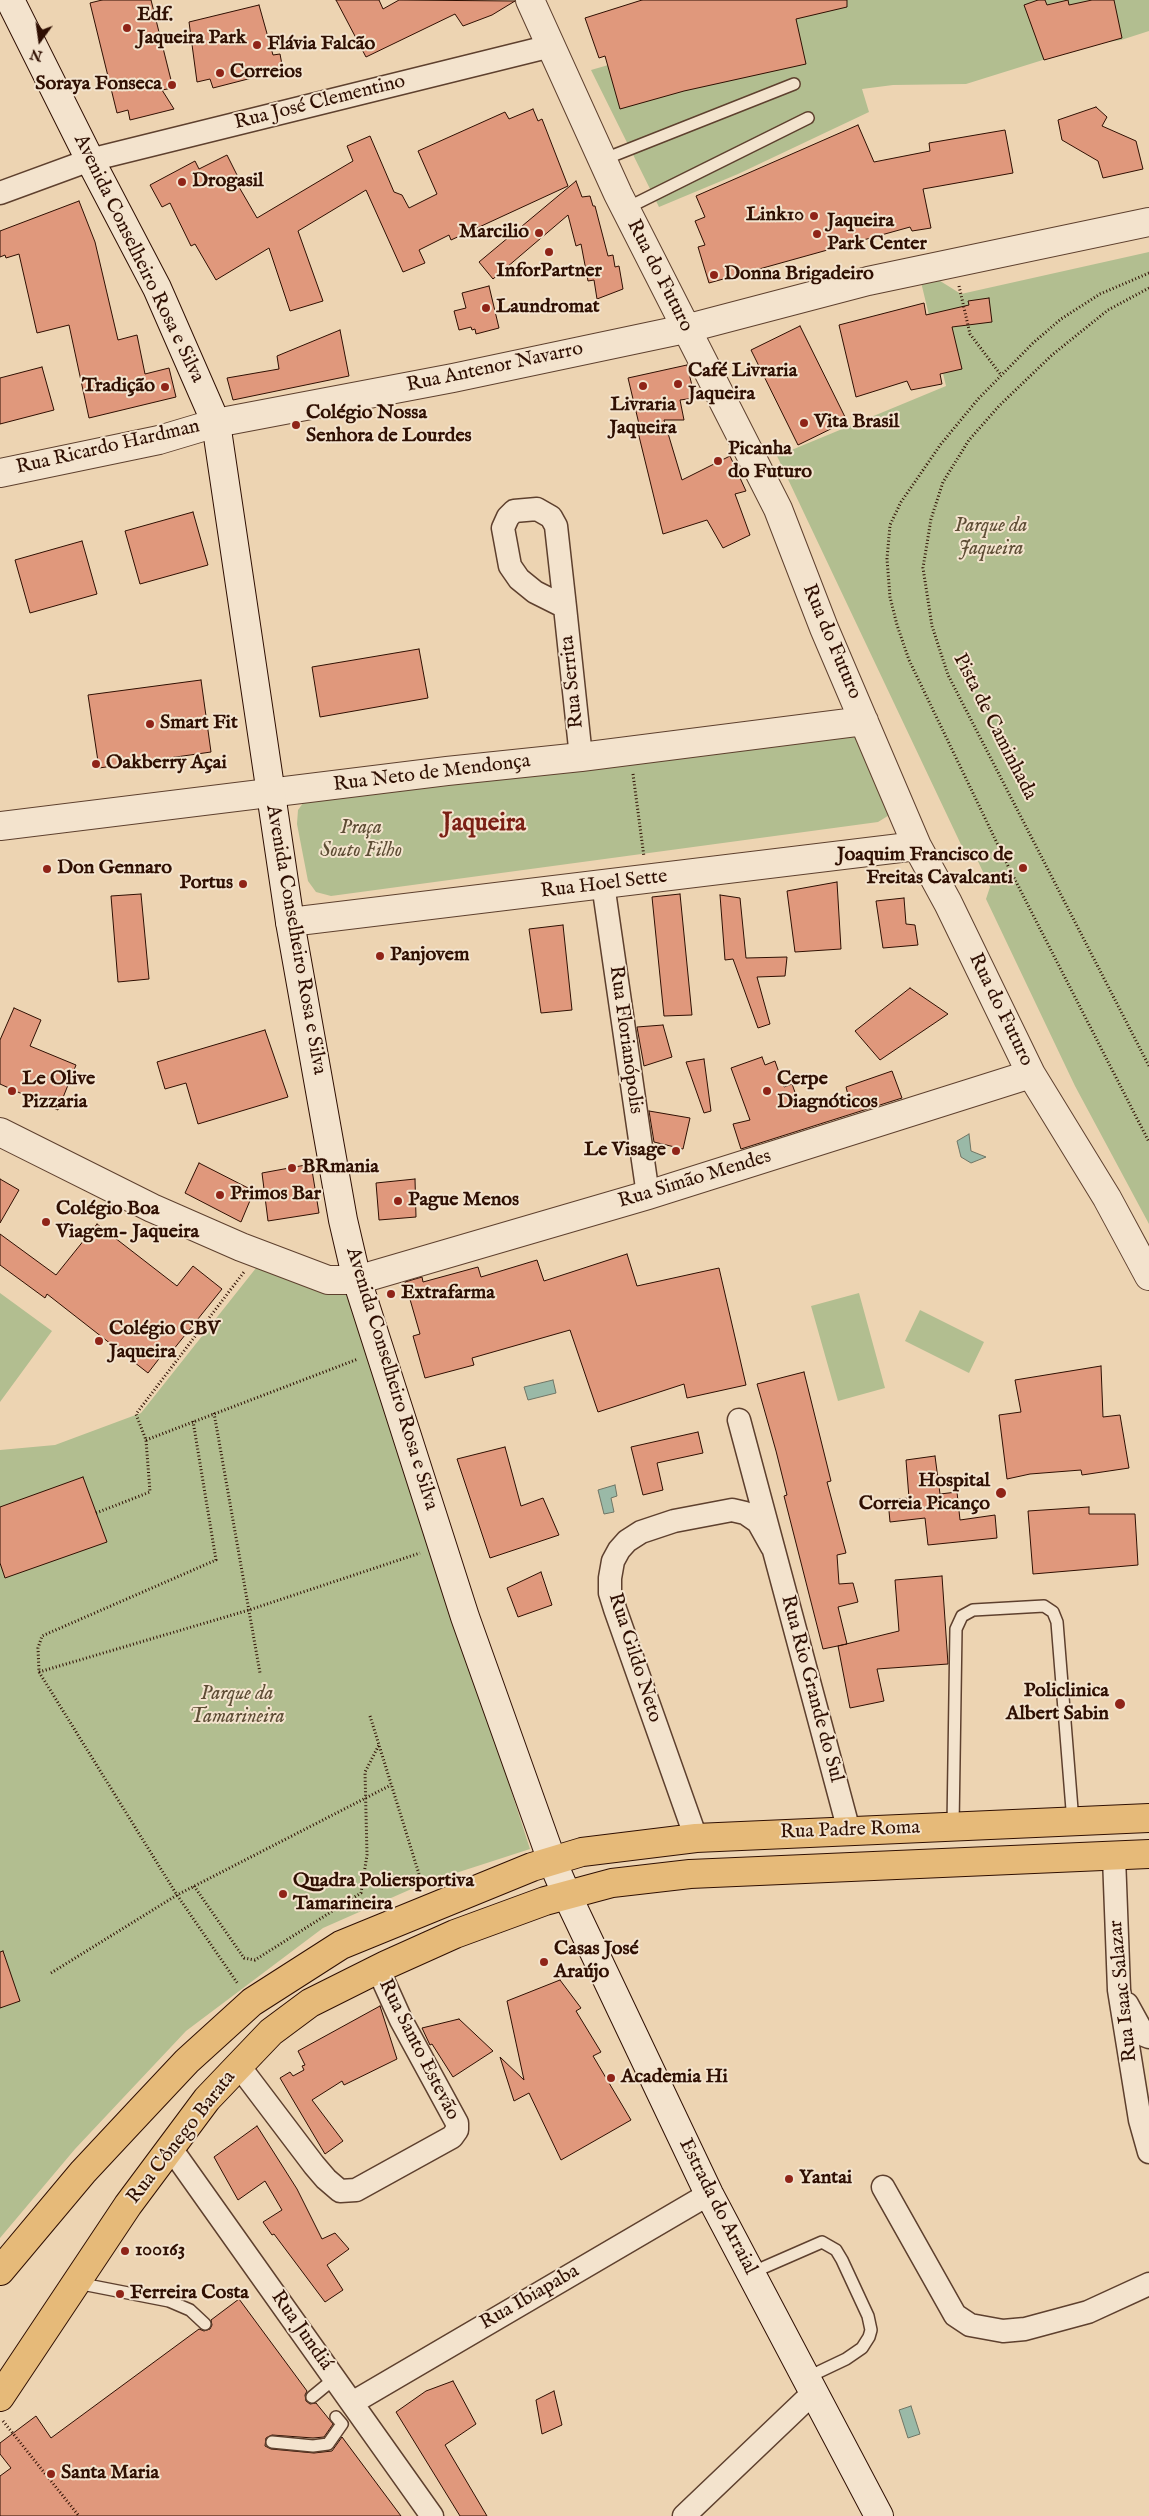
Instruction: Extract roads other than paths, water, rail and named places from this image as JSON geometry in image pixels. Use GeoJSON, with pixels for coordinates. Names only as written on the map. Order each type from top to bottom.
{"type":"FeatureCollection","features":[{"type":"Feature","properties":{"kind":"main road","name":"Rua Padre Roma"},"geometry":{"type":"LineString","coordinates":[[552,1860],[582,1852],[696,1838],[1149,1818]]}},
{"type":"Feature","properties":{"kind":"main road","name":"Rua Padre Roma"},"geometry":{"type":"LineString","coordinates":[[566,1894],[612,1883],[690,1874],[1149,1854]]}},
{"type":"Feature","properties":{"kind":"main road","name":"Rua Cônego Barata"},"geometry":{"type":"LineString","coordinates":[[0,2271],[83,2172],[187,2061],[252,2002],[340,1945],[552,1860]]}},
{"type":"Feature","properties":{"kind":"main road","name":"Rua Cônego Barata"},"geometry":{"type":"LineString","coordinates":[[0,2396],[75,2283],[170,2147],[207,2099],[271,2032],[310,2003],[378,1969],[455,1934],[566,1894]]}},
{"type":"Feature","properties":{"kind":"street","name":"Avenida Conselheiro Rosa e Silva"},"geometry":{"type":"LineString","coordinates":[[10,0],[157,288],[216,423],[290,922],[342,1211],[357,1280],[465,1617],[552,1860],[566,1894]]}},
{"type":"Feature","properties":{"kind":"street","name":"Rua do Futuro"},"geometry":{"type":"LineString","coordinates":[[530,0],[625,209],[778,509],[824,628],[917,846],[948,903],[1031,1074],[1107,1198],[1149,1276]]}},
{"type":"Feature","properties":{"kind":"street","name":"Rua José Clementino"},"geometry":{"type":"LineString","coordinates":[[0,193],[90,160],[550,46]]}},
{"type":"Feature","properties":{"kind":"street","name":"Rua Antenor Navarro"},"geometry":{"type":"LineString","coordinates":[[216,423],[453,378],[685,329],[868,281],[1149,222]]}},
{"type":"Feature","properties":{"kind":"street","name":"Rua Ricardo Hardman"},"geometry":{"type":"LineString","coordinates":[[0,473],[159,440],[216,423]]}},
{"type":"Feature","properties":{"kind":"street","name":"Rua Serrita"},"geometry":{"type":"LineString","coordinates":[[565,606],[581,757]]}},
{"type":"Feature","properties":{"kind":"street","name":"Rua Neto de Mendonça"},"geometry":{"type":"LineString","coordinates":[[0,826],[447,771],[581,757],[864,721]]}},
{"type":"Feature","properties":{"kind":"street","name":"Rua Hoel Sette"},"geometry":{"type":"LineString","coordinates":[[290,922],[917,846]]}},
{"type":"Feature","properties":{"kind":"street","name":"Rua Florianópolis"},"geometry":{"type":"LineString","coordinates":[[603,884],[648,1195]]}},
{"type":"Feature","properties":{"kind":"street","name":"Rua Simão Mendes"},"geometry":{"type":"LineString","coordinates":[[0,1132],[152,1208],[258,1254],[328,1280],[357,1280],[648,1195],[1031,1074]]}},
{"type":"Feature","properties":{"kind":"street","name":"Rua Rio Grande do Sul"},"geometry":{"type":"LineString","coordinates":[[739,1420],[772,1548],[850,1830]]}},
{"type":"Feature","properties":{"kind":"street","name":"Rua Gildo Neto"},"geometry":{"type":"LineString","coordinates":[[696,1838],[615,1609],[610,1592],[610,1578],[619,1550],[641,1532],[674,1521],[718,1511],[732,1510],[745,1513]]}},
{"type":"Feature","properties":{"kind":"street","name":"Rua Rio Grande do Sul"},"geometry":{"type":"LineString","coordinates":[[745,1513],[758,1522],[772,1548]]}},
{"type":"Feature","properties":{"kind":"street","name":"Rua Isaac Salazar"},"geometry":{"type":"LineString","coordinates":[[1114,1857],[1120,1990],[1140,2120],[1149,2152]]}},
{"type":"Feature","properties":{"kind":"street","name":"Estrada do Arraial"},"geometry":{"type":"LineString","coordinates":[[566,1894],[709,2194],[879,2516]]}},
{"type":"Feature","properties":{"kind":"street","name":"Rua Santo Estevão"},"geometry":{"type":"LineString","coordinates":[[239,2066],[326,2180],[340,2191],[356,2190],[452,2137],[457,2130],[457,2123],[401,2020],[378,1969]]}},
{"type":"Feature","properties":{"kind":"street"},"geometry":{"type":"LineString","coordinates":[[1120,1990],[1144,2035],[1149,2037]]}},
{"type":"Feature","properties":{"kind":"street","name":"Rua Jundiá"},"geometry":{"type":"LineString","coordinates":[[170,2147],[335,2378],[340,2414],[432,2516]]}},
{"type":"Feature","properties":{"kind":"street"},"geometry":{"type":"LineString","coordinates":[[883,2187],[955,2315],[970,2325],[1003,2331],[1025,2330],[1088,2312],[1149,2284]]}},
{"type":"Feature","properties":{"kind":"street","name":"Rua Ibiapaba"},"geometry":{"type":"LineString","coordinates":[[340,2414],[709,2194]]}},
{"type":"Feature","properties":{"kind":"street"},"geometry":{"type":"LineString","coordinates":[[684,2516],[810,2386]]}},
{"type":"Feature","properties":{"kind":"lane"},"geometry":{"type":"LineString","coordinates":[[602,160],[794,84]]}},
{"type":"Feature","properties":{"kind":"lane"},"geometry":{"type":"LineString","coordinates":[[625,209],[808,118]]}},
{"type":"Feature","properties":{"kind":"lane"},"geometry":{"type":"LineString","coordinates":[[953,1826],[956,1629],[962,1616],[973,1610],[1044,1606],[1053,1612],[1057,1622],[1073,1822]]}},
{"type":"Feature","properties":{"kind":"lane"},"geometry":{"type":"LineString","coordinates":[[752,2274],[822,2242],[836,2250],[842,2260],[868,2316],[871,2330],[862,2348],[810,2386]]}},
{"type":"Feature","properties":{"kind":"lane"},"geometry":{"type":"LineString","coordinates":[[75,2283],[169,2301],[190,2310],[205,2324]]}},
{"type":"Feature","properties":{"kind":"lane"},"geometry":{"type":"LineString","coordinates":[[312,2397],[335,2378]]}},
{"type":"Feature","properties":{"kind":"lane"},"geometry":{"type":"LineString","coordinates":[[272,2442],[313,2446],[328,2444],[342,2424],[340,2414]]}},
{"type":"Feature","properties":{"kind":"place","name":"Edf. Jaqueira Park"},"geometry":{"type":"Point","coordinates":[127,28]}},
{"type":"Feature","properties":{"kind":"place","name":"Flávia Falcão"},"geometry":{"type":"Point","coordinates":[257,45]}},
{"type":"Feature","properties":{"kind":"place","name":"Correios"},"geometry":{"type":"Point","coordinates":[220,73]}},
{"type":"Feature","properties":{"kind":"place","name":"Soraya Fonseca"},"geometry":{"type":"Point","coordinates":[172,85]}},
{"type":"Feature","properties":{"kind":"place","name":"Drogasil"},"geometry":{"type":"Point","coordinates":[182,182]}},
{"type":"Feature","properties":{"kind":"place","name":"Link10"},"geometry":{"type":"Point","coordinates":[814,216]}},
{"type":"Feature","properties":{"kind":"place","name":"Marcilio"},"geometry":{"type":"Point","coordinates":[539,233]}},
{"type":"Feature","properties":{"kind":"place","name":"Jaqueira Park Center"},"geometry":{"type":"Point","coordinates":[817,234]}},
{"type":"Feature","properties":{"kind":"place","name":"InforPartner"},"geometry":{"type":"Point","coordinates":[549,252]}},
{"type":"Feature","properties":{"kind":"place","name":"Donna Brigadeiro"},"geometry":{"type":"Point","coordinates":[714,275]}},
{"type":"Feature","properties":{"kind":"place","name":"Laundromat"},"geometry":{"type":"Point","coordinates":[486,308]}},
{"type":"Feature","properties":{"kind":"place","name":"Café Livraria Jaqueira"},"geometry":{"type":"Point","coordinates":[678,384]}},
{"type":"Feature","properties":{"kind":"place","name":"Livraria Jaqueira"},"geometry":{"type":"Point","coordinates":[643,386]}},
{"type":"Feature","properties":{"kind":"place","name":"Tradição"},"geometry":{"type":"Point","coordinates":[165,387]}},
{"type":"Feature","properties":{"kind":"place","name":"Vita Brasil"},"geometry":{"type":"Point","coordinates":[804,423]}},
{"type":"Feature","properties":{"kind":"place","name":"Colégio Nossa Senhora de Lourdes"},"geometry":{"type":"Point","coordinates":[296,425]}},
{"type":"Feature","properties":{"kind":"place","name":"Picanha do Futuro"},"geometry":{"type":"Point","coordinates":[718,461]}},
{"type":"Feature","properties":{"kind":"place","name":"Smart Fit"},"geometry":{"type":"Point","coordinates":[150,724]}},
{"type":"Feature","properties":{"kind":"place","name":"Oakberry Açai"},"geometry":{"type":"Point","coordinates":[96,764]}},
{"type":"Feature","properties":{"kind":"place","name":"Joaquim Francisco de Freitas Cavalcanti"},"geometry":{"type":"Point","coordinates":[1023,868]}},
{"type":"Feature","properties":{"kind":"place","name":"Don Gennaro"},"geometry":{"type":"Point","coordinates":[47,869]}},
{"type":"Feature","properties":{"kind":"place","name":"Portus"},"geometry":{"type":"Point","coordinates":[243,884]}},
{"type":"Feature","properties":{"kind":"place","name":"Panjovem"},"geometry":{"type":"Point","coordinates":[380,956]}},
{"type":"Feature","properties":{"kind":"place","name":"Le Olive Pizzaria"},"geometry":{"type":"Point","coordinates":[12,1091]}},
{"type":"Feature","properties":{"kind":"place","name":"Cerpe Diagnóticos"},"geometry":{"type":"Point","coordinates":[767,1091]}},
{"type":"Feature","properties":{"kind":"place","name":"Le Visage"},"geometry":{"type":"Point","coordinates":[676,1151]}},
{"type":"Feature","properties":{"kind":"place","name":"BRmania"},"geometry":{"type":"Point","coordinates":[292,1168]}},
{"type":"Feature","properties":{"kind":"place","name":"Primos Bar"},"geometry":{"type":"Point","coordinates":[220,1195]}},
{"type":"Feature","properties":{"kind":"place","name":"Pague Menos"},"geometry":{"type":"Point","coordinates":[398,1201]}},
{"type":"Feature","properties":{"kind":"place","name":"Colégio Boa Viagem- Jaqueira"},"geometry":{"type":"Point","coordinates":[46,1222]}},
{"type":"Feature","properties":{"kind":"place","name":"Extrafarma"},"geometry":{"type":"Point","coordinates":[391,1294]}},
{"type":"Feature","properties":{"kind":"place","name":"Colégio CBV Jaqueira"},"geometry":{"type":"Point","coordinates":[99,1341]}},
{"type":"Feature","properties":{"kind":"place","name":"Hospital Correia Picanço"},"geometry":{"type":"Point","coordinates":[1001,1493]}},
{"type":"Feature","properties":{"kind":"place","name":"Policlinica Albert Sabin"},"geometry":{"type":"Point","coordinates":[1120,1704]}},
{"type":"Feature","properties":{"kind":"place","name":"Quadra Poliersportiva Tamarineira"},"geometry":{"type":"Point","coordinates":[283,1894]}},
{"type":"Feature","properties":{"kind":"place","name":"Casas José Araújo"},"geometry":{"type":"Point","coordinates":[544,1962]}},
{"type":"Feature","properties":{"kind":"place","name":"Academia Hi"},"geometry":{"type":"Point","coordinates":[611,2078]}},
{"type":"Feature","properties":{"kind":"place","name":"Yantai"},"geometry":{"type":"Point","coordinates":[789,2179]}},
{"type":"Feature","properties":{"kind":"place","name":"100163"},"geometry":{"type":"Point","coordinates":[125,2251]}},
{"type":"Feature","properties":{"kind":"place","name":"Ferreira Costa"},"geometry":{"type":"Point","coordinates":[120,2294]}},
{"type":"Feature","properties":{"kind":"place","name":"Santa Maria"},"geometry":{"type":"Point","coordinates":[51,2474]}},
{"type":"Feature","properties":{"kind":"district","name":"Jaqueira"},"geometry":{"type":"Point","coordinates":[484,825]}},
{"type":"Feature","properties":{"kind":"park label","name":"Parque da Jaqueira"},"geometry":{"type":"Point","coordinates":[991,538]}},
{"type":"Feature","properties":{"kind":"park label","name":"Praça Souto Filho"},"geometry":{"type":"Point","coordinates":[361,840]}},
{"type":"Feature","properties":{"kind":"park label","name":"Parque da Tamarineira"},"geometry":{"type":"Point","coordinates":[237,1706]}}]}
